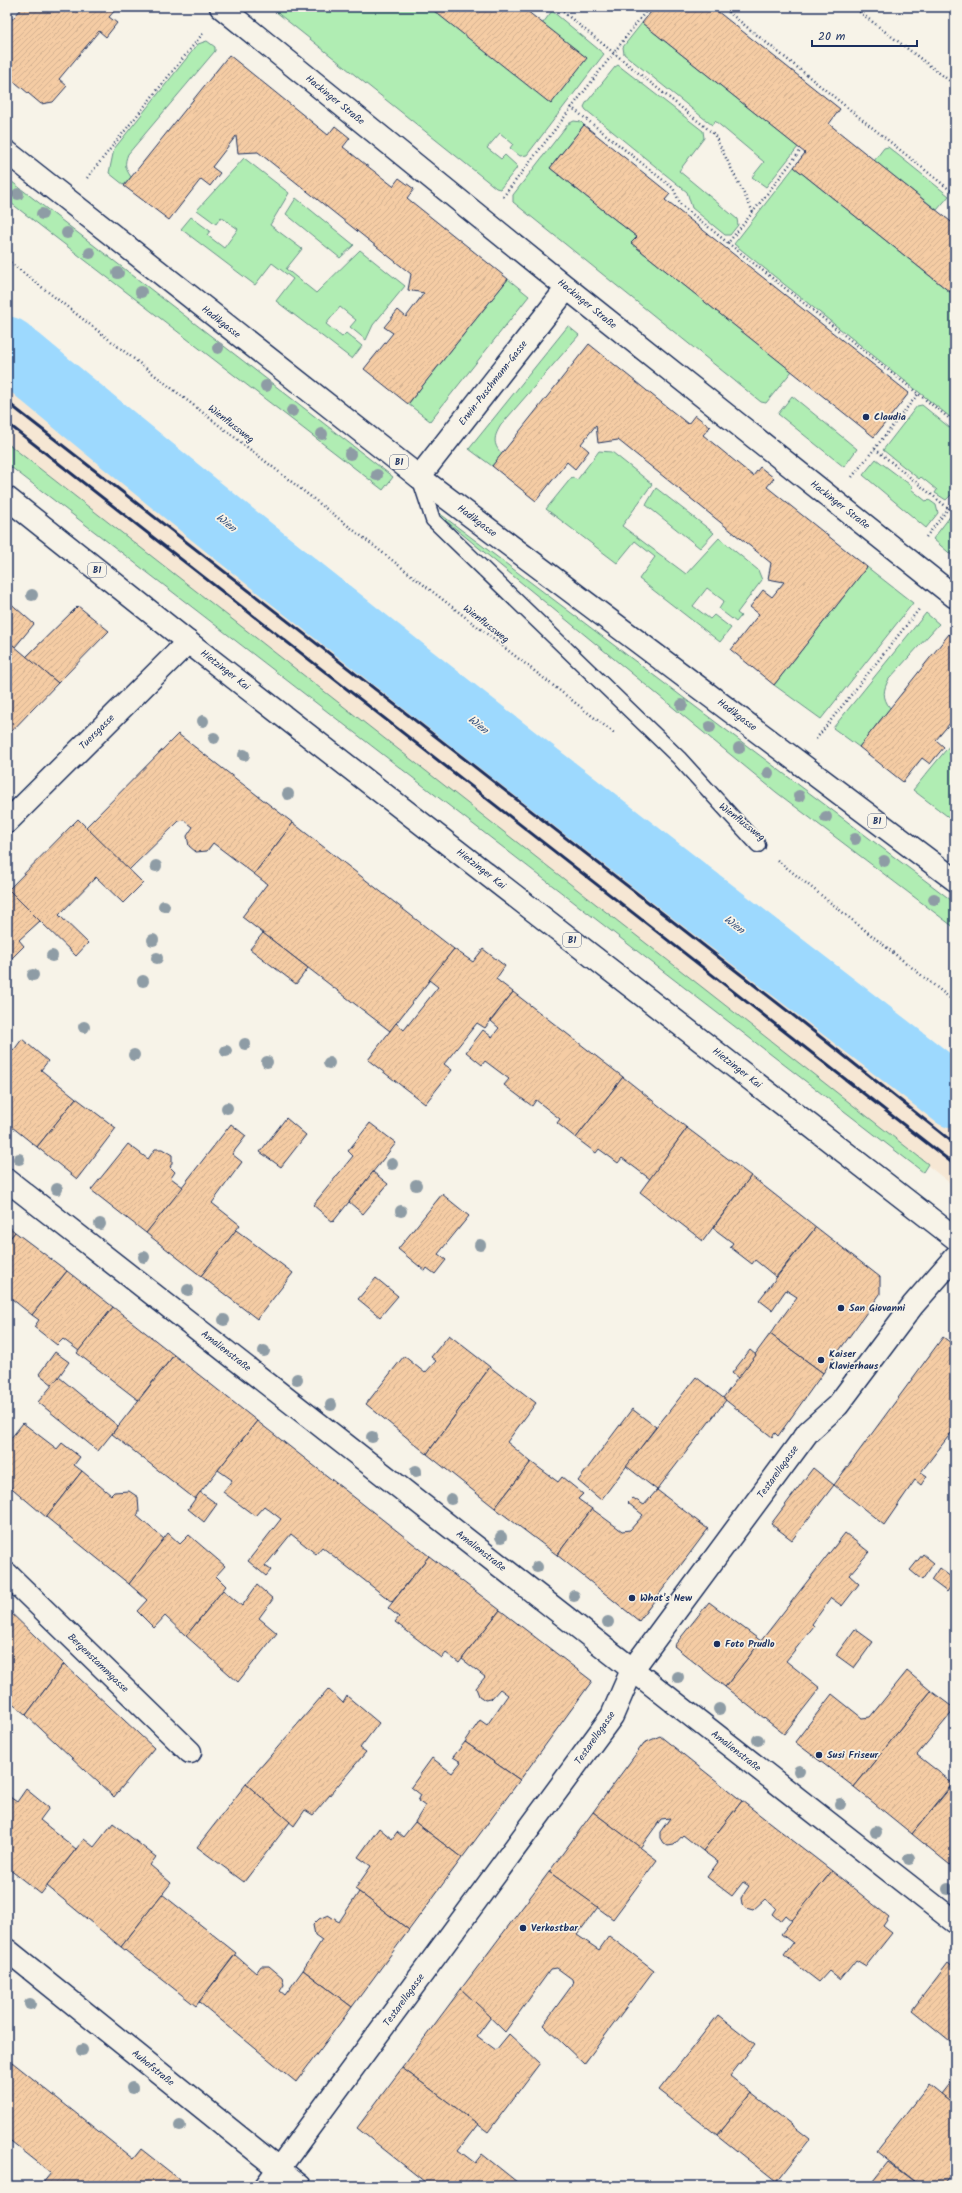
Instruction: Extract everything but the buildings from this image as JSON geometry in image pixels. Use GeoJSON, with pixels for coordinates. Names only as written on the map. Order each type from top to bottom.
{"type":"FeatureCollection","features":[{"type":"Feature","properties":{"kind":"street","name":"Hackinger Straße"},"geometry":{"type":"LineString","coordinates":[[222,8],[567,288],[947,590]]}},
{"type":"Feature","properties":{"kind":"street","name":"Hadikgasse"},"geometry":{"type":"LineString","coordinates":[[7,152],[68,202],[419,477],[799,761],[955,880]]}},
{"type":"Feature","properties":{"kind":"street","name":"Erwin-Puschmann-Gasse"},"geometry":{"type":"LineString","coordinates":[[419,477],[567,288]]}},
{"type":"Feature","properties":{"kind":"street","name":"Hietzinger Kai"},"geometry":{"type":"LineString","coordinates":[[7,498],[188,642],[955,1238]]}},
{"type":"Feature","properties":{"kind":"street","name":"Tuersgasse"},"geometry":{"type":"LineString","coordinates":[[7,822],[188,642]]}},
{"type":"Feature","properties":{"kind":"street","name":"Amalienstraße"},"geometry":{"type":"LineString","coordinates":[[7,1180],[955,1922]]}},
{"type":"Feature","properties":{"kind":"street","name":"Testarellogasse"},"geometry":{"type":"LineString","coordinates":[[266,2186],[612,1716],[632,1670],[808,1432],[838,1405],[913,1305],[955,1257]]}},
{"type":"Feature","properties":{"kind":"street","name":"Bergenstammgasse"},"geometry":{"type":"LineString","coordinates":[[7,1574],[190,1752]]}},
{"type":"Feature","properties":{"kind":"street","name":"Auhofstraße"},"geometry":{"type":"LineString","coordinates":[[7,1950],[300,2186]]}},
{"type":"Feature","properties":{"kind":"lane"},"geometry":{"type":"LineString","coordinates":[[419,477],[433,520],[679,758],[758,844]]}},
{"type":"Feature","properties":{"kind":"path"},"geometry":{"type":"LineString","coordinates":[[557,7],[714,134],[753,212]]}},
{"type":"Feature","properties":{"kind":"path"},"geometry":{"type":"LineString","coordinates":[[485,222],[571,107],[649,7]]}},
{"type":"Feature","properties":{"kind":"path"},"geometry":{"type":"LineString","coordinates":[[722,7],[955,194]]}},
{"type":"Feature","properties":{"kind":"path"},"geometry":{"type":"LineString","coordinates":[[853,7],[955,85]]}},
{"type":"Feature","properties":{"kind":"path"},"geometry":{"type":"LineString","coordinates":[[68,202],[222,8]]}},
{"type":"Feature","properties":{"kind":"path"},"geometry":{"type":"LineString","coordinates":[[571,107],[673,188],[681,205],[955,423]]}},
{"type":"Feature","properties":{"kind":"path"},"geometry":{"type":"LineString","coordinates":[[728,243],[801,150]]}},
{"type":"Feature","properties":{"kind":"path","name":"Wienflussweg"},"geometry":{"type":"LineString","coordinates":[[7,260],[617,736]]}},
{"type":"Feature","properties":{"kind":"path"},"geometry":{"type":"LineString","coordinates":[[834,500],[918,394]]}},
{"type":"Feature","properties":{"kind":"path"},"geometry":{"type":"LineString","coordinates":[[875,449],[948,508]]}},
{"type":"Feature","properties":{"kind":"path"},"geometry":{"type":"LineString","coordinates":[[908,559],[955,500]]}},
{"type":"Feature","properties":{"kind":"path"},"geometry":{"type":"LineString","coordinates":[[799,761],[947,590]]}},
{"type":"Feature","properties":{"kind":"path","name":"Wienflussweg"},"geometry":{"type":"LineString","coordinates":[[758,844],[955,1002]]}},
{"type":"Feature","properties":{"kind":"shaded area"},"geometry":{"type":"Polygon","coordinates":[[[7,380],[627,863],[628,867],[955,1123],[955,1187],[7,443],[7,380]]]}},
{"type":"Feature","properties":{"kind":"green space"},"geometry":{"type":"Polygon","coordinates":[[[270,7],[429,7],[543,23],[552,11],[604,54],[527,155],[520,156],[510,148],[513,144],[500,133],[487,148],[501,159],[505,155],[517,166],[500,189],[496,188],[270,7]]]}},
{"type":"Feature","properties":{"kind":"green space"},"geometry":{"type":"Polygon","coordinates":[[[642,23],[798,147],[766,187],[752,177],[764,162],[715,121],[712,125],[624,54],[623,47],[642,23]]]}},
{"type":"Feature","properties":{"kind":"green space"},"geometry":{"type":"Polygon","coordinates":[[[207,41],[215,47],[215,51],[128,154],[126,166],[131,177],[124,185],[109,173],[114,149],[198,44],[207,41]]]}},
{"type":"Feature","properties":{"kind":"green space"},"geometry":{"type":"Polygon","coordinates":[[[618,65],[703,131],[704,138],[679,171],[737,219],[738,225],[730,235],[725,235],[692,208],[687,192],[584,107],[618,65]]]}},
{"type":"Feature","properties":{"kind":"green space"},"geometry":{"type":"Polygon","coordinates":[[[574,121],[581,122],[584,125],[550,168],[637,237],[631,243],[792,371],[766,403],[761,402],[513,202],[513,195],[568,124],[574,121]]]}},
{"type":"Feature","properties":{"kind":"green space"},"geometry":{"type":"Polygon","coordinates":[[[888,147],[949,196],[937,210],[874,161],[884,148],[888,147]]]}},
{"type":"Feature","properties":{"kind":"green space"},"geometry":{"type":"Polygon","coordinates":[[[244,158],[289,193],[270,225],[302,249],[286,269],[316,293],[360,250],[405,286],[373,325],[366,340],[350,327],[356,320],[340,307],[326,324],[342,337],[346,333],[362,346],[352,359],[276,301],[293,279],[272,263],[255,285],[181,229],[191,217],[210,231],[207,235],[224,248],[238,229],[221,217],[216,224],[197,210],[244,158]]]}},
{"type":"Feature","properties":{"kind":"green space"},"geometry":{"type":"Polygon","coordinates":[[[794,167],[955,296],[955,421],[734,244],[794,167]]]}},
{"type":"Feature","properties":{"kind":"green space"},"geometry":{"type":"Polygon","coordinates":[[[7,178],[393,477],[383,490],[7,200],[7,178]]]}},
{"type":"Feature","properties":{"kind":"green space"},"geometry":{"type":"Polygon","coordinates":[[[296,198],[354,245],[340,258],[286,214],[296,198]]]}},
{"type":"Feature","properties":{"kind":"green space"},"geometry":{"type":"Polygon","coordinates":[[[508,279],[529,296],[430,421],[408,404],[508,279]]]}},
{"type":"Feature","properties":{"kind":"green space"},"geometry":{"type":"Polygon","coordinates":[[[568,326],[579,335],[501,425],[496,436],[495,443],[502,454],[492,466],[469,449],[568,326]]]}},
{"type":"Feature","properties":{"kind":"green space"},"geometry":{"type":"Polygon","coordinates":[[[792,396],[857,449],[844,467],[778,414],[792,396]]]}},
{"type":"Feature","properties":{"kind":"green space"},"geometry":{"type":"Polygon","coordinates":[[[922,405],[955,432],[955,491],[946,500],[935,493],[937,490],[921,477],[919,479],[883,450],[917,406],[922,405]]]}},
{"type":"Feature","properties":{"kind":"green space"},"geometry":{"type":"Polygon","coordinates":[[[7,443],[928,1164],[923,1172],[7,464],[7,443]]]}},
{"type":"Feature","properties":{"kind":"green space"},"geometry":{"type":"Polygon","coordinates":[[[599,451],[612,452],[652,484],[622,526],[686,574],[719,538],[758,570],[762,580],[737,613],[741,616],[736,622],[719,609],[724,601],[707,588],[693,606],[710,619],[714,615],[731,628],[720,642],[639,579],[655,557],[635,541],[617,563],[546,509],[572,477],[577,480],[599,451]]]}},
{"type":"Feature","properties":{"kind":"green space"},"geometry":{"type":"Polygon","coordinates":[[[876,459],[913,487],[911,489],[927,502],[929,500],[936,505],[938,513],[926,528],[863,475],[876,459]]]}},
{"type":"Feature","properties":{"kind":"green space"},"geometry":{"type":"Polygon","coordinates":[[[656,488],[714,533],[700,548],[646,505],[656,488]]]}},
{"type":"Feature","properties":{"kind":"green space"},"geometry":{"type":"Polygon","coordinates":[[[435,510],[955,903],[955,928],[776,792],[434,511],[435,510]]]}},
{"type":"Feature","properties":{"kind":"green space"},"geometry":{"type":"Polygon","coordinates":[[[949,518],[955,523],[955,558],[933,539],[949,518]]]}},
{"type":"Feature","properties":{"kind":"green space"},"geometry":{"type":"Polygon","coordinates":[[[867,567],[913,603],[821,719],[774,685],[867,567]]]}},
{"type":"Feature","properties":{"kind":"green space"},"geometry":{"type":"Polygon","coordinates":[[[926,613],[939,624],[889,679],[884,694],[890,708],[859,747],[833,728],[926,613]]]}},
{"type":"Feature","properties":{"kind":"green space"},"geometry":{"type":"Polygon","coordinates":[[[955,739],[955,822],[913,790],[955,739]]]}},
{"type":"Feature","properties":{"kind":"waterway","name":"Wien"},"geometry":{"type":"LineString","coordinates":[[7,348],[123,444],[359,633],[955,1097]]}},
{"type":"Feature","properties":{"kind":"railway"},"geometry":{"type":"LineString","coordinates":[[7,402],[803,1023],[955,1144]]}},
{"type":"Feature","properties":{"kind":"railway"},"geometry":{"type":"LineString","coordinates":[[7,423],[955,1165]]}},
{"type":"Feature","properties":{"kind":"place","name":"Claudia"},"geometry":{"type":"Point","coordinates":[866,417]}},
{"type":"Feature","properties":{"kind":"place","name":"San Giovanni"},"geometry":{"type":"Point","coordinates":[841,1308]}},
{"type":"Feature","properties":{"kind":"place","name":"Kaiser Klavierhaus"},"geometry":{"type":"Point","coordinates":[821,1360]}},
{"type":"Feature","properties":{"kind":"place","name":"What's New"},"geometry":{"type":"Point","coordinates":[632,1598]}},
{"type":"Feature","properties":{"kind":"place","name":"Foto Prudlo"},"geometry":{"type":"Point","coordinates":[717,1644]}},
{"type":"Feature","properties":{"kind":"place","name":"Susi Friseur"},"geometry":{"type":"Point","coordinates":[819,1755]}},
{"type":"Feature","properties":{"kind":"place","name":"Verkostbar"},"geometry":{"type":"Point","coordinates":[523,1928]}}]}
